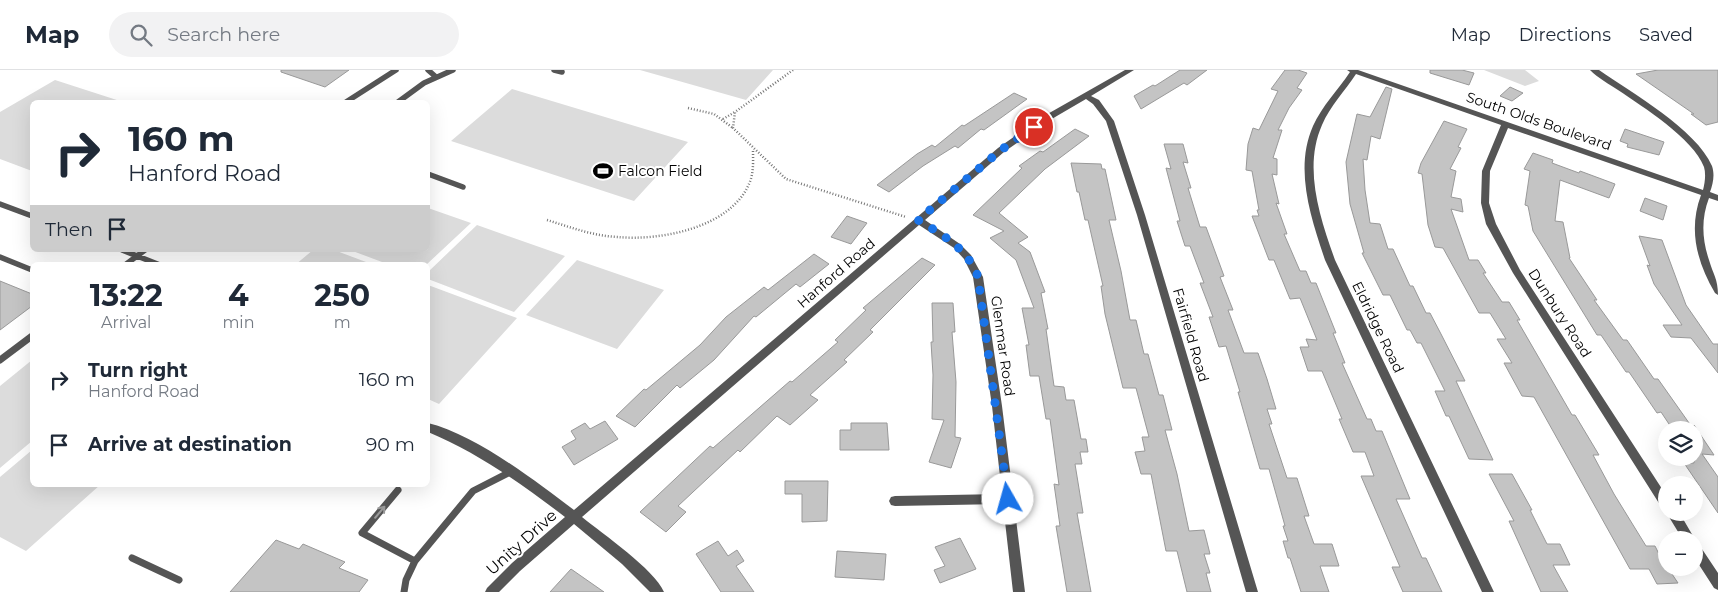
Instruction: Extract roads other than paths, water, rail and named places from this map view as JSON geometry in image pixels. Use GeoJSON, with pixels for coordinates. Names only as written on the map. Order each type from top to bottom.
{"type":"FeatureCollection","features":[{"type":"Feature","properties":{"kind":"street","name":"Hanford Road"},"geometry":{"type":"LineString","coordinates":[[574,517],[1001,150],[1046,118],[1130,70]]}},
{"type":"Feature","properties":{"kind":"street"},"geometry":{"type":"LineString","coordinates":[[1594,70],[1672,126],[1699,151],[1709,169],[1710,182],[1700,213],[1699,241],[1704,263],[1718,291]]}},
{"type":"Feature","properties":{"kind":"street","name":"South Olds Boulevard"},"geometry":{"type":"LineString","coordinates":[[1354,71],[1718,198]]}},
{"type":"Feature","properties":{"kind":"street","name":"Eldridge Road"},"geometry":{"type":"LineString","coordinates":[[1354,71],[1327,108],[1312,141],[1309,160],[1310,186],[1315,214],[1330,260],[1488,592]]}},
{"type":"Feature","properties":{"kind":"street","name":"Fairfield Road"},"geometry":{"type":"LineString","coordinates":[[1085,95],[1096,102],[1110,121],[1141,214],[1252,592]]}},
{"type":"Feature","properties":{"kind":"street","name":"Dunbury Road"},"geometry":{"type":"LineString","coordinates":[[1506,124],[1486,171],[1484,197],[1491,224],[1516,271],[1658,492]]}},
{"type":"Feature","properties":{"kind":"street","name":"Glenmar Road"},"geometry":{"type":"LineString","coordinates":[[918,220],[957,246],[968,257],[978,277],[1019,592]]}},
{"type":"Feature","properties":{"kind":"street"},"geometry":{"type":"LineString","coordinates":[[430,428],[466,444],[574,517],[629,562],[658,592]]}},
{"type":"Feature","properties":{"kind":"street"},"geometry":{"type":"LineString","coordinates":[[895,501],[1008,499]]}},
{"type":"Feature","properties":{"kind":"street","name":"Unity Drive"},"geometry":{"type":"LineString","coordinates":[[491,592],[516,567],[574,517]]}},
{"type":"Feature","properties":{"kind":"street"},"geometry":{"type":"LineString","coordinates":[[1703,561],[1718,584]]}},
{"type":"Feature","properties":{"kind":"lane"},"geometry":{"type":"LineString","coordinates":[[349,100],[396,70]]}},
{"type":"Feature","properties":{"kind":"lane"},"geometry":{"type":"LineString","coordinates":[[428,70],[436,77]]}},
{"type":"Feature","properties":{"kind":"lane"},"geometry":{"type":"LineString","coordinates":[[401,100],[424,83],[453,70]]}},
{"type":"Feature","properties":{"kind":"lane"},"geometry":{"type":"LineString","coordinates":[[554,70],[562,72]]}},
{"type":"Feature","properties":{"kind":"lane"},"geometry":{"type":"LineString","coordinates":[[430,175],[463,187]]}},
{"type":"Feature","properties":{"kind":"lane"},"geometry":{"type":"LineString","coordinates":[[0,204],[30,215]]}},
{"type":"Feature","properties":{"kind":"lane"},"geometry":{"type":"LineString","coordinates":[[127,252],[152,262]]}},
{"type":"Feature","properties":{"kind":"lane"},"geometry":{"type":"LineString","coordinates":[[129,262],[142,252]]}},
{"type":"Feature","properties":{"kind":"lane"},"geometry":{"type":"LineString","coordinates":[[0,256],[30,269]]}},
{"type":"Feature","properties":{"kind":"lane"},"geometry":{"type":"LineString","coordinates":[[0,360],[30,338]]}},
{"type":"Feature","properties":{"kind":"lane"},"geometry":{"type":"LineString","coordinates":[[404,592],[406,580],[415,561],[473,491],[486,482],[510,472]]}},
{"type":"Feature","properties":{"kind":"lane"},"geometry":{"type":"LineString","coordinates":[[398,490],[362,534],[415,561]]}},
{"type":"Feature","properties":{"kind":"lane"},"geometry":{"type":"LineString","coordinates":[[132,558],[179,580]]}},
{"type":"Feature","properties":{"kind":"place","name":"Falcon Field"},"geometry":{"type":"Point","coordinates":[603,171]}}]}
